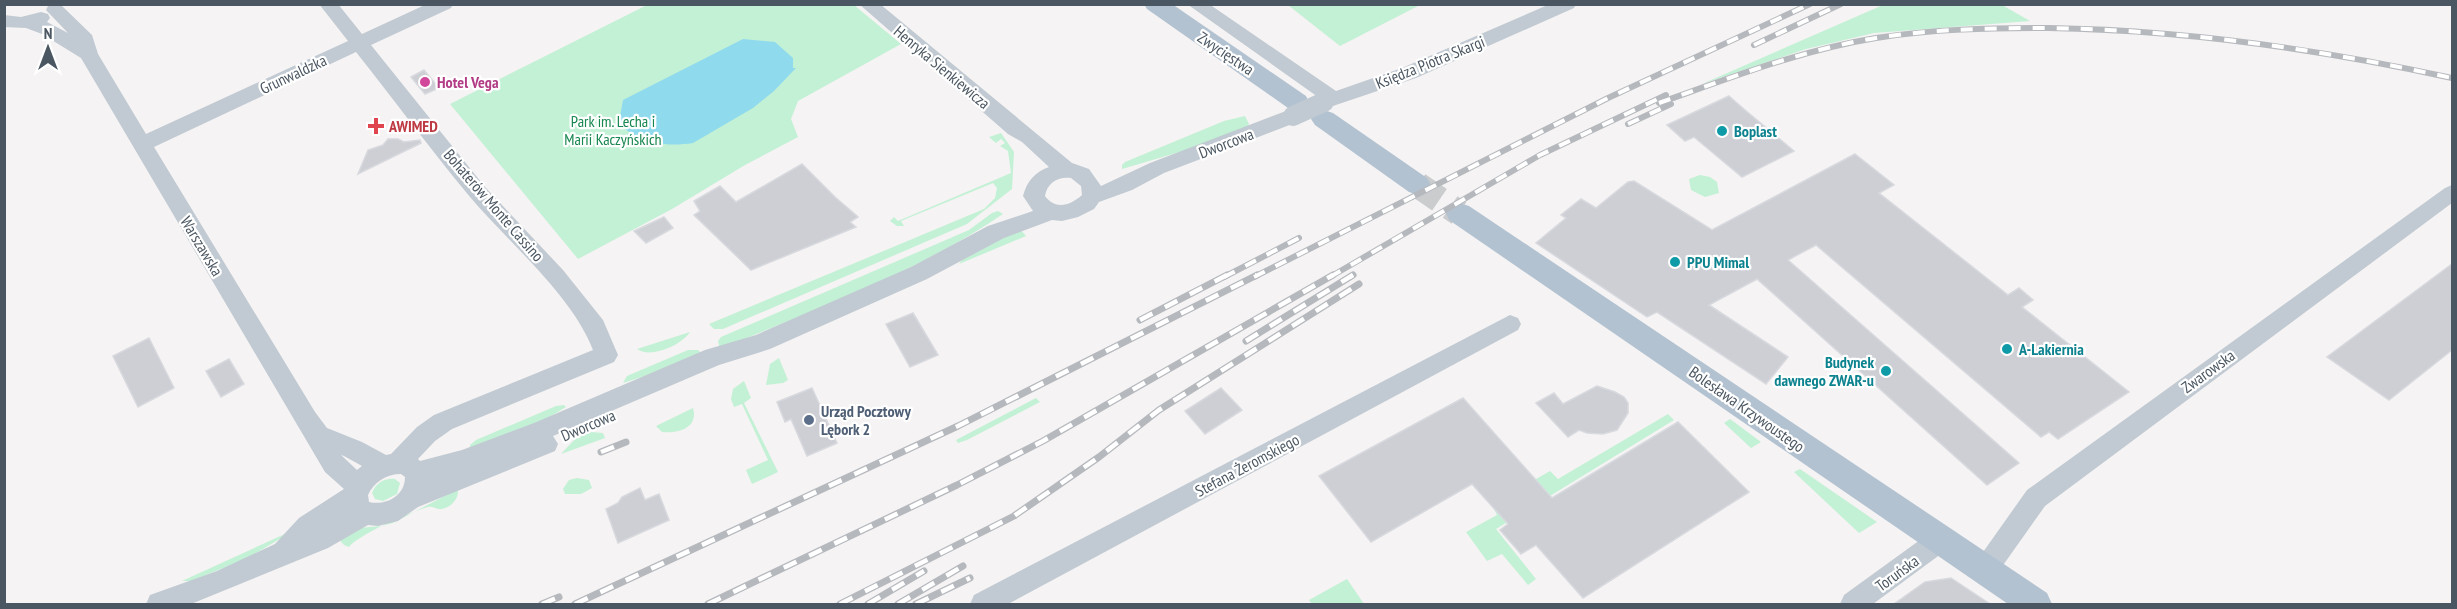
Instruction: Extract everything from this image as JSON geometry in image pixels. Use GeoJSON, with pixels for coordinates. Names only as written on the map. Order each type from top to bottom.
{"type":"FeatureCollection","features":[{"type":"Feature","properties":{"kind":"main road","name":"Zwycięstwa"},"geometry":{"type":"LineString","coordinates":[[1155,4],[1295,109]]}},
{"type":"Feature","properties":{"kind":"main road"},"geometry":{"type":"LineString","coordinates":[[1327,106],[1418,185]]}},
{"type":"Feature","properties":{"kind":"main road","name":"Bolesława Krzywoustego"},"geometry":{"type":"LineString","coordinates":[[1460,213],[2035,604]]}},
{"type":"Feature","properties":{"kind":"street","name":"Bohaterów Monte Cassino"},"geometry":{"type":"LineString","coordinates":[[328,4],[417,113],[477,192],[595,326],[606,355],[443,422],[426,434],[400,467]]}},
{"type":"Feature","properties":{"kind":"street","name":"Grunwaldzka"},"geometry":{"type":"LineString","coordinates":[[141,144],[444,4]]}},
{"type":"Feature","properties":{"kind":"street","name":"Henryka Sienkiewicza"},"geometry":{"type":"LineString","coordinates":[[868,4],[1066,170]]}},
{"type":"Feature","properties":{"kind":"street"},"geometry":{"type":"LineString","coordinates":[[1196,4],[1327,106]]}},
{"type":"Feature","properties":{"kind":"street","name":"Księdza Piotra Skargi"},"geometry":{"type":"LineString","coordinates":[[1295,109],[1327,106],[1567,4]]}},
{"type":"Feature","properties":{"kind":"street"},"geometry":{"type":"LineString","coordinates":[[11,18],[57,7]]}},
{"type":"Feature","properties":{"kind":"street","name":"Warszawska"},"geometry":{"type":"LineString","coordinates":[[57,7],[85,39],[88,54],[250,327],[318,435],[334,465],[359,498]]}},
{"type":"Feature","properties":{"kind":"street","name":"Warszawska"},"geometry":{"type":"LineString","coordinates":[[11,18],[50,30],[88,54]]}},
{"type":"Feature","properties":{"kind":"street","name":"Dworcowa"},"geometry":{"type":"LineString","coordinates":[[1091,188],[1125,185],[1157,168],[1295,109]]}},
{"type":"Feature","properties":{"kind":"street","name":"Henryka Sienkiewicza"},"geometry":{"type":"LineString","coordinates":[[1016,129],[1038,187]]}},
{"type":"Feature","properties":{"kind":"street"},"geometry":{"type":"LineString","coordinates":[[1066,170],[1080,173],[1091,188],[1081,208],[1072,212],[1052,212],[1040,206],[1038,187],[1055,172],[1066,170]]}},
{"type":"Feature","properties":{"kind":"street","name":"Dworcowa"},"geometry":{"type":"LineString","coordinates":[[996,232],[1038,187]]}},
{"type":"Feature","properties":{"kind":"street","name":"Zwarowska"},"geometry":{"type":"LineString","coordinates":[[1984,570],[2036,498],[2452,193]]}},
{"type":"Feature","properties":{"kind":"street","name":"Dworcowa"},"geometry":{"type":"LineString","coordinates":[[400,467],[464,460],[543,430],[712,357],[762,343],[919,273],[996,232],[1052,212]]}},
{"type":"Feature","properties":{"kind":"street","name":"Stefana Żeromskiego"},"geometry":{"type":"LineString","coordinates":[[983,604],[1510,324]]}},
{"type":"Feature","properties":{"kind":"street","name":"Dworcowa"},"geometry":{"type":"LineString","coordinates":[[410,499],[469,477],[717,369],[743,357],[762,343]]}},
{"type":"Feature","properties":{"kind":"street"},"geometry":{"type":"LineString","coordinates":[[318,435],[400,467],[419,480],[417,490],[410,499],[392,512],[382,515],[359,498]]}},
{"type":"Feature","properties":{"kind":"street"},"geometry":{"type":"LineString","coordinates":[[159,604],[225,580],[280,554],[319,540],[359,498],[365,478],[400,467]]}},
{"type":"Feature","properties":{"kind":"street","name":"Toruńska"},"geometry":{"type":"LineString","coordinates":[[1852,604],[1940,540]]}},
{"type":"Feature","properties":{"kind":"green space","name":"Park im. Lecha i Marii Kaczyńskich"},"geometry":{"type":"Polygon","coordinates":[[[647,5],[854,5],[901,44],[798,101],[791,119],[798,137],[745,165],[672,209],[578,259],[450,104],[647,5]]]}},
{"type":"Feature","properties":{"kind":"green space"},"geometry":{"type":"Polygon","coordinates":[[[1288,5],[1420,5],[1340,46],[1288,5]]]}},
{"type":"Feature","properties":{"kind":"green space"},"geometry":{"type":"Polygon","coordinates":[[[1883,5],[2002,5],[2030,21],[1874,33],[1806,49],[1702,84],[1883,5]]]}},
{"type":"Feature","properties":{"kind":"green space"},"geometry":{"type":"Polygon","coordinates":[[[1245,116],[1249,124],[1247,128],[1210,143],[1122,169],[1125,162],[1224,121],[1245,116]]]}},
{"type":"Feature","properties":{"kind":"green space"},"geometry":{"type":"Polygon","coordinates":[[[1001,133],[1014,152],[1012,189],[967,224],[723,329],[714,329],[709,324],[984,209],[995,198],[997,188],[993,183],[901,221],[904,226],[897,226],[890,221],[894,217],[898,221],[1011,173],[1008,151],[1000,146],[1005,143],[1001,139],[996,143],[989,137],[1001,133]]]}},
{"type":"Feature","properties":{"kind":"green space"},"geometry":{"type":"Polygon","coordinates":[[[1700,175],[1710,177],[1717,182],[1719,193],[1705,197],[1691,190],[1689,179],[1700,175]]]}},
{"type":"Feature","properties":{"kind":"green space"},"geometry":{"type":"Polygon","coordinates":[[[998,211],[1003,214],[970,235],[901,272],[720,349],[718,341],[721,337],[969,230],[998,211]]]}},
{"type":"Feature","properties":{"kind":"green space"},"geometry":{"type":"Polygon","coordinates":[[[1020,229],[1026,236],[959,264],[962,260],[1020,229]]]}},
{"type":"Feature","properties":{"kind":"green space"},"geometry":{"type":"Polygon","coordinates":[[[690,332],[680,342],[665,349],[643,352],[637,349],[690,332]]]}},
{"type":"Feature","properties":{"kind":"green space"},"geometry":{"type":"Polygon","coordinates":[[[688,350],[698,350],[701,353],[692,361],[623,383],[627,376],[688,350]]]}},
{"type":"Feature","properties":{"kind":"green space"},"geometry":{"type":"Polygon","coordinates":[[[779,358],[788,380],[783,383],[766,385],[770,364],[779,358]]]}},
{"type":"Feature","properties":{"kind":"green space"},"geometry":{"type":"Polygon","coordinates":[[[744,381],[751,398],[744,403],[778,472],[752,484],[746,470],[768,460],[742,404],[734,407],[731,399],[733,389],[744,381]]]}},
{"type":"Feature","properties":{"kind":"green space"},"geometry":{"type":"Polygon","coordinates":[[[1036,398],[1040,402],[967,440],[958,443],[956,440],[1036,398]]]}},
{"type":"Feature","properties":{"kind":"green space"},"geometry":{"type":"Polygon","coordinates":[[[556,406],[566,407],[530,429],[470,452],[470,445],[476,440],[556,406]]]}},
{"type":"Feature","properties":{"kind":"green space"},"geometry":{"type":"Polygon","coordinates":[[[693,408],[693,420],[690,425],[680,431],[662,432],[656,426],[693,408]]]}},
{"type":"Feature","properties":{"kind":"green space"},"geometry":{"type":"Polygon","coordinates":[[[1668,414],[1674,420],[1496,529],[1536,579],[1528,585],[1502,554],[1487,561],[1466,532],[1497,515],[1494,509],[1520,494],[1517,490],[1550,471],[1558,479],[1668,414]]]}},
{"type":"Feature","properties":{"kind":"green space"},"geometry":{"type":"Polygon","coordinates":[[[1730,419],[1761,442],[1751,448],[1724,423],[1730,419]]]}},
{"type":"Feature","properties":{"kind":"green space"},"geometry":{"type":"Polygon","coordinates":[[[591,432],[603,433],[605,438],[561,454],[576,438],[591,432]]]}},
{"type":"Feature","properties":{"kind":"green space"},"geometry":{"type":"Polygon","coordinates":[[[1800,469],[1877,522],[1859,533],[1794,472],[1800,469]]]}},
{"type":"Feature","properties":{"kind":"green space"},"geometry":{"type":"Polygon","coordinates":[[[577,478],[589,480],[592,488],[581,494],[565,494],[563,489],[569,480],[577,478]]]}},
{"type":"Feature","properties":{"kind":"green space"},"geometry":{"type":"Polygon","coordinates":[[[387,479],[395,479],[400,483],[397,494],[383,501],[375,499],[372,493],[378,484],[387,479]]]}},
{"type":"Feature","properties":{"kind":"green space"},"geometry":{"type":"Polygon","coordinates":[[[458,489],[456,499],[446,508],[428,507],[414,512],[458,489]]]}},
{"type":"Feature","properties":{"kind":"green space"},"geometry":{"type":"Polygon","coordinates":[[[414,512],[393,523],[383,526],[398,518],[414,512]]]}},
{"type":"Feature","properties":{"kind":"green space"},"geometry":{"type":"Polygon","coordinates":[[[383,526],[363,536],[349,547],[336,536],[359,528],[383,526]]]}},
{"type":"Feature","properties":{"kind":"green space"},"geometry":{"type":"Polygon","coordinates":[[[298,528],[246,559],[191,581],[182,581],[298,528]]]}},
{"type":"Feature","properties":{"kind":"green space"},"geometry":{"type":"Polygon","coordinates":[[[1347,579],[1364,604],[1312,604],[1309,600],[1347,579]]]}},
{"type":"Feature","properties":{"kind":"water"},"geometry":{"type":"Polygon","coordinates":[[[743,39],[775,42],[793,58],[793,68],[796,68],[774,91],[753,108],[693,143],[653,142],[634,135],[619,122],[623,100],[743,39]]]}},
{"type":"Feature","properties":{"kind":"building","name":"Hotel Vega"},"geometry":{"type":"Polygon","coordinates":[[[424,70],[439,88],[425,94],[411,77],[424,70]]]}},
{"type":"Feature","properties":{"kind":"building","name":"Boplast"},"geometry":{"type":"Polygon","coordinates":[[[1729,96],[1794,151],[1742,177],[1694,137],[1685,141],[1667,125],[1729,96]]]}},
{"type":"Feature","properties":{"kind":"building"},"geometry":{"type":"Polygon","coordinates":[[[388,139],[398,139],[404,142],[420,140],[421,143],[358,174],[368,150],[383,145],[388,139]]]}},
{"type":"Feature","properties":{"kind":"building"},"geometry":{"type":"Polygon","coordinates":[[[1855,154],[1894,185],[1879,193],[2008,295],[2019,288],[2033,300],[2022,307],[2129,392],[2058,439],[2049,432],[2041,437],[1816,245],[1788,260],[2019,463],[1987,485],[1757,279],[1709,305],[1788,357],[1766,384],[1657,312],[1647,317],[1536,243],[1566,218],[1561,215],[1581,199],[1596,208],[1628,182],[1634,181],[1712,230],[1855,154]]]}},
{"type":"Feature","properties":{"kind":"building"},"geometry":{"type":"Polygon","coordinates":[[[802,164],[858,217],[850,222],[856,227],[751,270],[694,215],[700,211],[694,201],[720,186],[736,202],[802,164]]]}},
{"type":"Feature","properties":{"kind":"building"},"geometry":{"type":"Polygon","coordinates":[[[664,217],[673,228],[646,243],[634,231],[664,217]]]}},
{"type":"Feature","properties":{"kind":"building"},"geometry":{"type":"Polygon","coordinates":[[[2452,264],[2452,350],[2389,400],[2327,357],[2452,264]]]}},
{"type":"Feature","properties":{"kind":"building"},"geometry":{"type":"Polygon","coordinates":[[[913,313],[938,355],[910,367],[886,324],[913,313]]]}},
{"type":"Feature","properties":{"kind":"building"},"geometry":{"type":"Polygon","coordinates":[[[149,338],[174,388],[138,407],[113,356],[149,338]]]}},
{"type":"Feature","properties":{"kind":"building"},"geometry":{"type":"Polygon","coordinates":[[[229,359],[244,384],[221,397],[206,371],[229,359]]]}},
{"type":"Feature","properties":{"kind":"building"},"geometry":{"type":"Polygon","coordinates":[[[1597,386],[1615,392],[1624,397],[1628,403],[1628,413],[1617,430],[1603,434],[1579,430],[1568,437],[1536,403],[1554,393],[1563,404],[1597,386]]]}},
{"type":"Feature","properties":{"kind":"building","name":"Urząd Pocztowy Lębork 2"},"geometry":{"type":"Polygon","coordinates":[[[812,388],[837,443],[807,456],[791,419],[785,422],[777,402],[812,388]]]}},
{"type":"Feature","properties":{"kind":"building"},"geometry":{"type":"Polygon","coordinates":[[[1221,388],[1242,410],[1205,434],[1185,411],[1221,388]]]}},
{"type":"Feature","properties":{"kind":"building"},"geometry":{"type":"Polygon","coordinates":[[[1463,398],[1552,498],[1678,422],[1749,492],[1583,598],[1536,545],[1521,554],[1500,530],[1508,524],[1472,484],[1371,542],[1319,476],[1463,398]]]}},
{"type":"Feature","properties":{"kind":"building"},"geometry":{"type":"Polygon","coordinates":[[[640,488],[645,500],[659,494],[669,520],[618,543],[606,509],[618,503],[622,497],[640,488]]]}},
{"type":"Feature","properties":{"kind":"building"},"geometry":{"type":"Polygon","coordinates":[[[1951,578],[1990,604],[1894,604],[1925,582],[1951,578]]]}},
{"type":"Feature","properties":{"kind":"tunnel"},"geometry":{"type":"LineString","coordinates":[[1418,185],[1459,213]]}},
{"type":"Feature","properties":{"kind":"railway"},"geometry":{"type":"LineString","coordinates":[[1254,277],[1608,98],[1810,4]]}},
{"type":"Feature","properties":{"kind":"railway"},"geometry":{"type":"LineString","coordinates":[[1754,45],[1841,4]]}},
{"type":"Feature","properties":{"kind":"railway"},"geometry":{"type":"LineString","coordinates":[[1659,103],[1766,66],[1848,43],[1919,33],[1983,29],[2048,28],[2201,37],[2352,58],[2452,78]]}},
{"type":"Feature","properties":{"kind":"railway"},"geometry":{"type":"LineString","coordinates":[[1330,277],[1540,155],[1666,95]]}},
{"type":"Feature","properties":{"kind":"railway"},"geometry":{"type":"LineString","coordinates":[[1628,124],[1671,104]]}},
{"type":"Feature","properties":{"kind":"railway"},"geometry":{"type":"LineString","coordinates":[[1224,277],[1299,238]]}},
{"type":"Feature","properties":{"kind":"railway"},"geometry":{"type":"LineString","coordinates":[[1140,320],[1227,275]]}},
{"type":"Feature","properties":{"kind":"railway"},"geometry":{"type":"LineString","coordinates":[[575,604],[958,426],[1257,275]]}},
{"type":"Feature","properties":{"kind":"railway"},"geometry":{"type":"LineString","coordinates":[[708,604],[957,485],[1043,441],[1333,275]]}},
{"type":"Feature","properties":{"kind":"railway"},"geometry":{"type":"LineString","coordinates":[[1246,341],[1353,275],[1350,277]]}},
{"type":"Feature","properties":{"kind":"railway"},"geometry":{"type":"LineString","coordinates":[[840,604],[1014,516],[1099,457],[1159,410],[1359,284]]}},
{"type":"Feature","properties":{"kind":"railway"},"geometry":{"type":"LineString","coordinates":[[601,452],[626,442]]}},
{"type":"Feature","properties":{"kind":"railway"},"geometry":{"type":"LineString","coordinates":[[898,604],[963,566]]}},
{"type":"Feature","properties":{"kind":"railway"},"geometry":{"type":"LineString","coordinates":[[868,604],[924,571]]}},
{"type":"Feature","properties":{"kind":"railway"},"geometry":{"type":"LineString","coordinates":[[916,604],[970,578]]}},
{"type":"Feature","properties":{"kind":"railway"},"geometry":{"type":"LineString","coordinates":[[542,604],[559,597]]}},
{"type":"Feature","properties":{"kind":"place","name":"Hotel Vega"},"geometry":{"type":"Point","coordinates":[425,82]}},
{"type":"Feature","properties":{"kind":"place","name":"AWIMED"},"geometry":{"type":"Point","coordinates":[376,126]}},
{"type":"Feature","properties":{"kind":"place","name":"Boplast"},"geometry":{"type":"Point","coordinates":[1722,131]}},
{"type":"Feature","properties":{"kind":"place","name":"PPU Mimal"},"geometry":{"type":"Point","coordinates":[1675,262]}},
{"type":"Feature","properties":{"kind":"place","name":"A-Lakiernia"},"geometry":{"type":"Point","coordinates":[2007,349]}},
{"type":"Feature","properties":{"kind":"place","name":"Budynek dawnego ZWAR-u"},"geometry":{"type":"Point","coordinates":[1886,371]}},
{"type":"Feature","properties":{"kind":"place","name":"Urząd Pocztowy Lębork 2"},"geometry":{"type":"Point","coordinates":[809,420]}}]}
